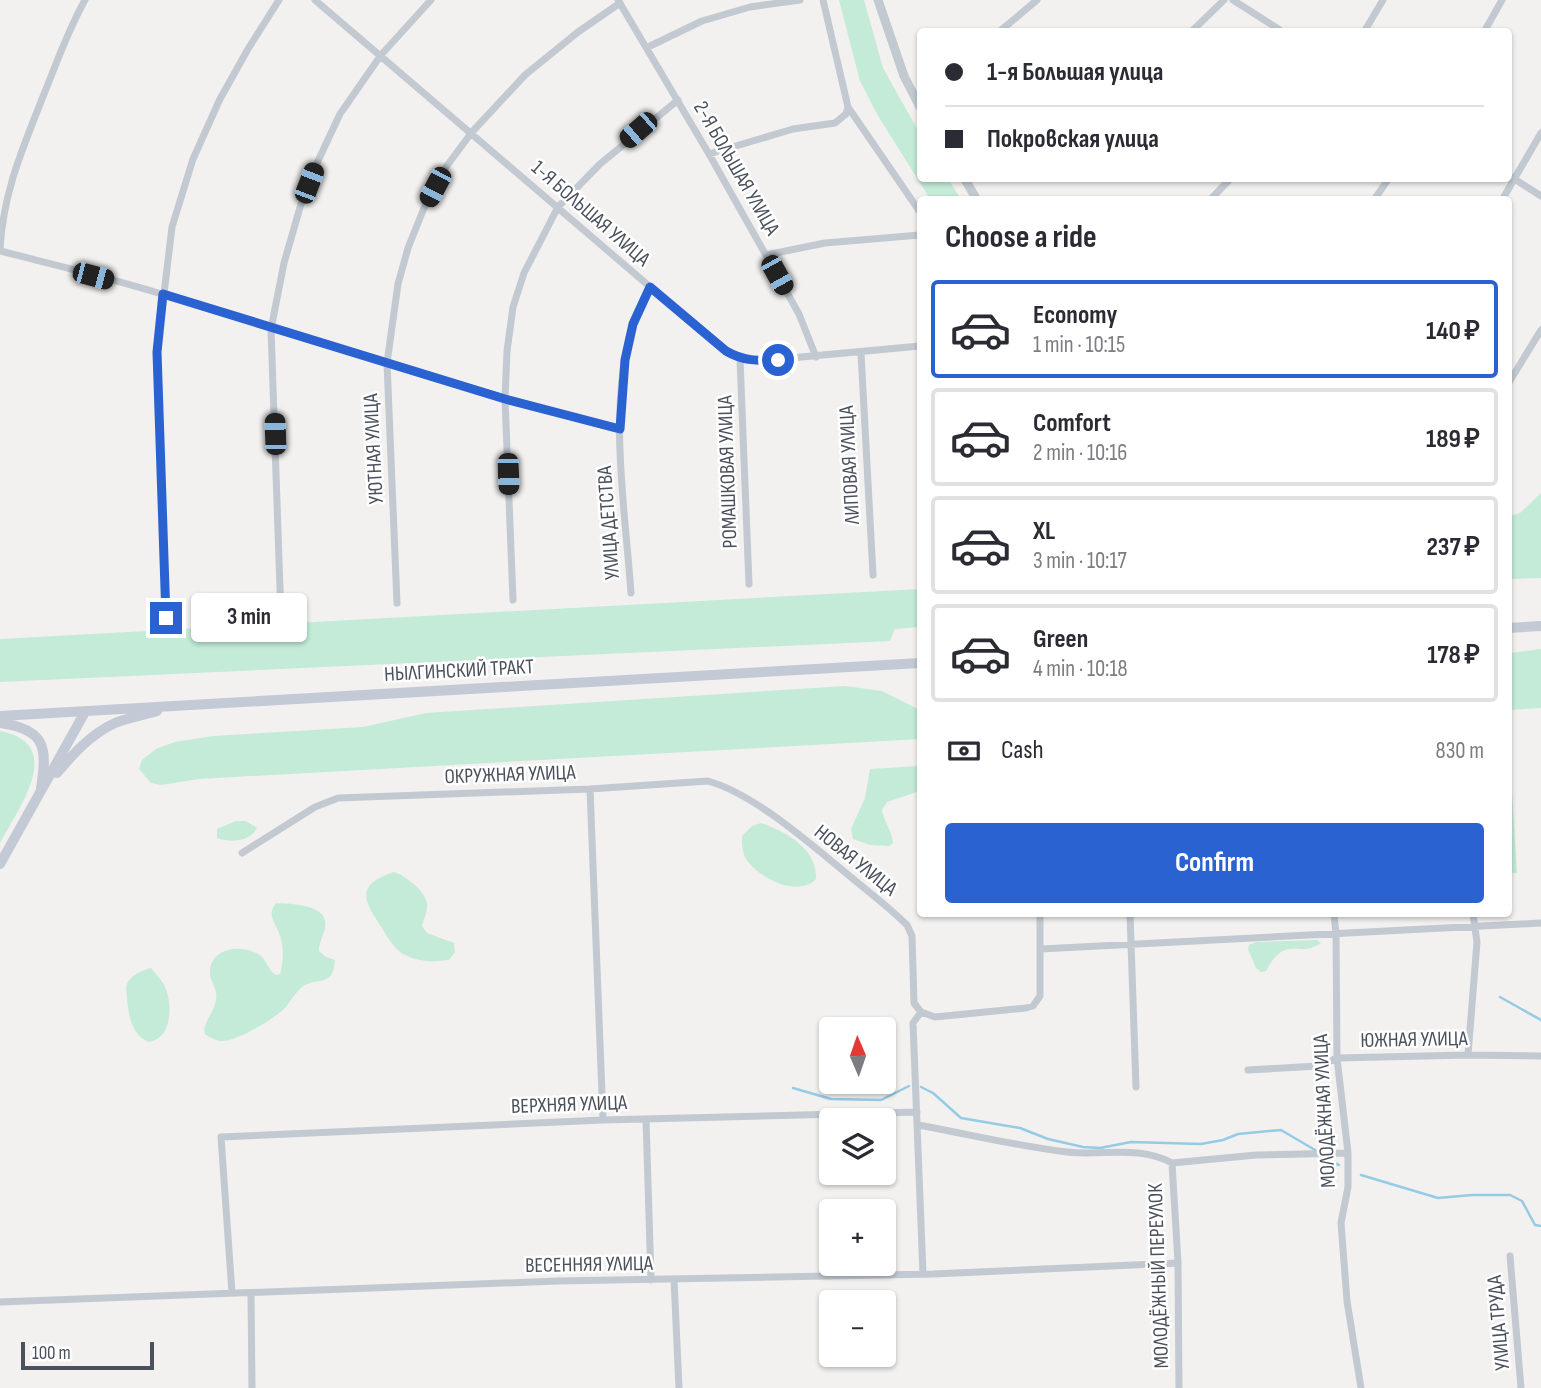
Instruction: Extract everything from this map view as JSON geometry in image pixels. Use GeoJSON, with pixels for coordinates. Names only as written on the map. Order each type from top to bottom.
{"type":"FeatureCollection","features":[{"type":"Feature","properties":{"kind":"main road"},"geometry":{"type":"LineString","coordinates":[[1512,628],[1541,626]]}},
{"type":"Feature","properties":{"kind":"main road","name":"НЫЛГИНСКИЙ ТРАКТ"},"geometry":{"type":"LineString","coordinates":[[0,716],[917,663]]}},
{"type":"Feature","properties":{"kind":"main road"},"geometry":{"type":"LineString","coordinates":[[40,795],[77,749],[99,731],[169,706]]}},
{"type":"Feature","properties":{"kind":"main road"},"geometry":{"type":"LineString","coordinates":[[0,864],[85,712]]}},
{"type":"Feature","properties":{"kind":"main road"},"geometry":{"type":"LineString","coordinates":[[0,723],[26,728],[36,735],[42,744],[45,756],[40,795]]}},
{"type":"Feature","properties":{"kind":"street"},"geometry":{"type":"LineString","coordinates":[[85,0],[71,26],[12,176],[2,224],[0,250],[163,294],[505,399],[620,429]]}},
{"type":"Feature","properties":{"kind":"street"},"geometry":{"type":"LineString","coordinates":[[166,618],[157,352],[172,228],[193,159],[220,99],[279,0]]}},
{"type":"Feature","properties":{"kind":"street","name":"1-Я БОЛЬШАЯ УЛИЦА"},"geometry":{"type":"LineString","coordinates":[[315,0],[650,287],[726,351],[740,359]]}},
{"type":"Feature","properties":{"kind":"street"},"geometry":{"type":"LineString","coordinates":[[281,618],[271,329],[284,263],[301,204],[340,114],[381,55],[431,0]]}},
{"type":"Feature","properties":{"kind":"street"},"geometry":{"type":"LineString","coordinates":[[648,47],[702,21],[750,6],[800,0]]}},
{"type":"Feature","properties":{"kind":"street"},"geometry":{"type":"LineString","coordinates":[[709,153],[793,129],[835,123],[846,114],[848,98],[823,0]]}},
{"type":"Feature","properties":{"kind":"street"},"geometry":{"type":"LineString","coordinates":[[878,0],[904,76],[917,101]]}},
{"type":"Feature","properties":{"kind":"street"},"geometry":{"type":"LineString","coordinates":[[1004,28],[1037,0]]}},
{"type":"Feature","properties":{"kind":"street"},"geometry":{"type":"LineString","coordinates":[[1195,28],[1224,0]]}},
{"type":"Feature","properties":{"kind":"street"},"geometry":{"type":"LineString","coordinates":[[1233,0],[1277,28]]}},
{"type":"Feature","properties":{"kind":"street"},"geometry":{"type":"LineString","coordinates":[[1366,28],[1383,0]]}},
{"type":"Feature","properties":{"kind":"street"},"geometry":{"type":"LineString","coordinates":[[1485,28],[1502,0]]}},
{"type":"Feature","properties":{"kind":"street","name":"2-Я БОЛЬШАЯ УЛИЦА"},"geometry":{"type":"LineString","coordinates":[[619,2],[648,47],[799,314],[816,357]]}},
{"type":"Feature","properties":{"kind":"street","name":"УЮТНАЯ УЛИЦА"},"geometry":{"type":"LineString","coordinates":[[397,603],[387,363],[398,284],[408,248],[424,208],[446,167],[472,132],[525,75],[619,2]]}},
{"type":"Feature","properties":{"kind":"street"},"geometry":{"type":"LineString","coordinates":[[513,600],[505,399],[507,351],[513,307],[524,273],[558,207],[600,164],[678,100]]}},
{"type":"Feature","properties":{"kind":"street"},"geometry":{"type":"LineString","coordinates":[[848,107],[917,208]]}},
{"type":"Feature","properties":{"kind":"street"},"geometry":{"type":"LineString","coordinates":[[1512,176],[1541,133]]}},
{"type":"Feature","properties":{"kind":"street"},"geometry":{"type":"LineString","coordinates":[[1512,178],[1541,196]]}},
{"type":"Feature","properties":{"kind":"street"},"geometry":{"type":"LineString","coordinates":[[1214,196],[1227,182]]}},
{"type":"Feature","properties":{"kind":"street"},"geometry":{"type":"LineString","coordinates":[[766,255],[825,243],[917,235]]}},
{"type":"Feature","properties":{"kind":"street","name":"УЛИЦА ДЕТСТВА"},"geometry":{"type":"LineString","coordinates":[[631,593],[620,429],[625,360],[633,324],[650,287]]}},
{"type":"Feature","properties":{"kind":"street"},"geometry":{"type":"LineString","coordinates":[[1512,377],[1541,330]]}},
{"type":"Feature","properties":{"kind":"street"},"geometry":{"type":"LineString","coordinates":[[740,359],[758,361],[816,357],[917,346]]}},
{"type":"Feature","properties":{"kind":"street","name":"ЛИПОВАЯ УЛИЦА"},"geometry":{"type":"LineString","coordinates":[[860,353],[873,575]]}},
{"type":"Feature","properties":{"kind":"street","name":"РОМАШКОВАЯ УЛИЦА"},"geometry":{"type":"LineString","coordinates":[[740,359],[749,584]]}},
{"type":"Feature","properties":{"kind":"street","name":"НОВАЯ УЛИЦА"},"geometry":{"type":"LineString","coordinates":[[590,789],[708,781],[726,786],[758,806],[816,848],[907,925],[912,936],[914,1003],[921,1012]]}},
{"type":"Feature","properties":{"kind":"street","name":"ОКРУЖНАЯ УЛИЦА"},"geometry":{"type":"LineString","coordinates":[[242,853],[315,807],[338,798],[590,789],[603,1120]]}},
{"type":"Feature","properties":{"kind":"street"},"geometry":{"type":"LineString","coordinates":[[923,1274],[913,1023],[921,1012],[934,1017],[1033,1006],[1040,996],[1040,917]]}},
{"type":"Feature","properties":{"kind":"street"},"geometry":{"type":"LineString","coordinates":[[1130,917],[1136,1087]]}},
{"type":"Feature","properties":{"kind":"street","name":"МОЛОДЁЖНАЯ УЛИЦА"},"geometry":{"type":"LineString","coordinates":[[1334,917],[1337,1058],[1348,1153],[1348,1187],[1341,1223],[1347,1301],[1361,1388]]}},
{"type":"Feature","properties":{"kind":"street"},"geometry":{"type":"LineString","coordinates":[[1468,1055],[1477,942],[1473,917]]}},
{"type":"Feature","properties":{"kind":"street"},"geometry":{"type":"LineString","coordinates":[[1041,948],[1541,923]]}},
{"type":"Feature","properties":{"kind":"street","name":"ЮЖНАЯ УЛИЦА"},"geometry":{"type":"LineString","coordinates":[[1248,1070],[1318,1066],[1337,1058],[1541,1056]]}},
{"type":"Feature","properties":{"kind":"street","name":"ВЕРХНЯЯ УЛИЦА"},"geometry":{"type":"LineString","coordinates":[[232,1293],[221,1137],[603,1120],[918,1112]]}},
{"type":"Feature","properties":{"kind":"street"},"geometry":{"type":"LineString","coordinates":[[646,1119],[651,1280]]}},
{"type":"Feature","properties":{"kind":"street"},"geometry":{"type":"LineString","coordinates":[[918,1125],[1070,1152],[1139,1151],[1172,1163],[1256,1155],[1348,1153]]}},
{"type":"Feature","properties":{"kind":"street","name":"МОЛОДЁЖНЫЙ ПЕРЕУЛОК"},"geometry":{"type":"LineString","coordinates":[[1172,1163],[1178,1263],[1179,1388]]}},
{"type":"Feature","properties":{"kind":"street","name":"УЛИЦА ТРУДА"},"geometry":{"type":"LineString","coordinates":[[1510,1256],[1521,1388]]}},
{"type":"Feature","properties":{"kind":"street","name":"ВЕСЕННЯЯ УЛИЦА"},"geometry":{"type":"LineString","coordinates":[[0,1302],[674,1279],[923,1274],[1178,1263]]}},
{"type":"Feature","properties":{"kind":"street"},"geometry":{"type":"LineString","coordinates":[[674,1279],[680,1388]]}},
{"type":"Feature","properties":{"kind":"street"},"geometry":{"type":"LineString","coordinates":[[251,1293],[252,1388]]}},
{"type":"Feature","properties":{"kind":"green space"},"geometry":{"type":"Polygon","coordinates":[[[839,0],[864,0],[883,68],[917,129],[917,178],[877,114],[860,81],[839,0]]]}},
{"type":"Feature","properties":{"kind":"green space"},"geometry":{"type":"Polygon","coordinates":[[[919,182],[950,182],[959,196],[928,196],[919,182]]]}},
{"type":"Feature","properties":{"kind":"green space"},"geometry":{"type":"Polygon","coordinates":[[[1541,493],[1541,578],[1512,579],[1512,515],[1520,513],[1541,493]]]}},
{"type":"Feature","properties":{"kind":"green space"},"geometry":{"type":"Polygon","coordinates":[[[917,589],[917,627],[895,629],[890,641],[0,682],[0,639],[917,589]]]}},
{"type":"Feature","properties":{"kind":"green space"},"geometry":{"type":"Polygon","coordinates":[[[1541,649],[1541,708],[1512,710],[1512,653],[1541,649]]]}},
{"type":"Feature","properties":{"kind":"green space"},"geometry":{"type":"Polygon","coordinates":[[[845,686],[882,691],[917,708],[917,739],[199,779],[161,785],[151,783],[139,769],[142,760],[156,749],[175,742],[213,736],[363,727],[426,713],[845,686]]]}},
{"type":"Feature","properties":{"kind":"green space"},"geometry":{"type":"Polygon","coordinates":[[[0,731],[20,738],[31,749],[34,763],[26,795],[0,843],[0,731]]]}},
{"type":"Feature","properties":{"kind":"green space"},"geometry":{"type":"Polygon","coordinates":[[[917,766],[917,792],[887,802],[882,810],[893,843],[889,846],[870,845],[853,839],[851,829],[865,798],[870,769],[917,766]]]}},
{"type":"Feature","properties":{"kind":"green space"},"geometry":{"type":"Polygon","coordinates":[[[1512,791],[1517,873],[1512,873],[1512,791]]]}},
{"type":"Feature","properties":{"kind":"green space"},"geometry":{"type":"Polygon","coordinates":[[[236,821],[246,821],[257,828],[245,839],[228,841],[217,838],[217,829],[236,821]]]}},
{"type":"Feature","properties":{"kind":"green space"},"geometry":{"type":"Polygon","coordinates":[[[761,823],[789,836],[806,850],[812,859],[816,879],[800,886],[781,884],[763,875],[749,863],[742,847],[742,836],[752,826],[761,823]]]}},
{"type":"Feature","properties":{"kind":"green space"},"geometry":{"type":"Polygon","coordinates":[[[394,872],[414,884],[426,898],[427,909],[422,926],[427,933],[454,943],[455,952],[449,960],[423,960],[403,954],[375,918],[367,901],[368,888],[373,882],[394,872]]]}},
{"type":"Feature","properties":{"kind":"green space"},"geometry":{"type":"Polygon","coordinates":[[[276,903],[308,907],[322,914],[325,928],[319,951],[335,960],[334,969],[327,979],[301,988],[284,1009],[253,1030],[227,1040],[212,1038],[205,1034],[204,1030],[216,1000],[210,974],[215,957],[230,950],[248,950],[263,958],[276,975],[280,974],[282,943],[272,916],[276,903]]]}},
{"type":"Feature","properties":{"kind":"green space"},"geometry":{"type":"Polygon","coordinates":[[[1317,940],[1321,943],[1313,947],[1280,953],[1266,971],[1261,972],[1256,968],[1248,949],[1249,945],[1256,942],[1317,940]]]}},
{"type":"Feature","properties":{"kind":"green space"},"geometry":{"type":"Polygon","coordinates":[[[151,968],[164,985],[170,1009],[163,1034],[149,1042],[137,1033],[133,1026],[126,988],[132,977],[151,968]]]}},
{"type":"Feature","properties":{"kind":"waterway"},"geometry":{"type":"LineString","coordinates":[[1500,997],[1541,1020]]}},
{"type":"Feature","properties":{"kind":"waterway"},"geometry":{"type":"LineString","coordinates":[[793,1088],[831,1099],[881,1100],[909,1086]]}},
{"type":"Feature","properties":{"kind":"waterway"},"geometry":{"type":"LineString","coordinates":[[921,1087],[933,1093],[961,1118],[1020,1128],[1048,1139],[1083,1147],[1100,1148],[1131,1142],[1201,1144],[1238,1134],[1281,1130],[1315,1150]]}},
{"type":"Feature","properties":{"kind":"waterway"},"geometry":{"type":"LineString","coordinates":[[1330,1161],[1339,1165]]}},
{"type":"Feature","properties":{"kind":"waterway"},"geometry":{"type":"LineString","coordinates":[[1361,1175],[1438,1198],[1510,1195],[1522,1201],[1535,1225],[1541,1226]]}},
{"type":"Feature","properties":{"kind":"route"},"geometry":{"type":"LineString","coordinates":[[166,618],[157,352],[163,294],[505,399],[620,429],[625,360],[633,324],[650,287],[726,351],[740,359],[778,360]]}}]}
